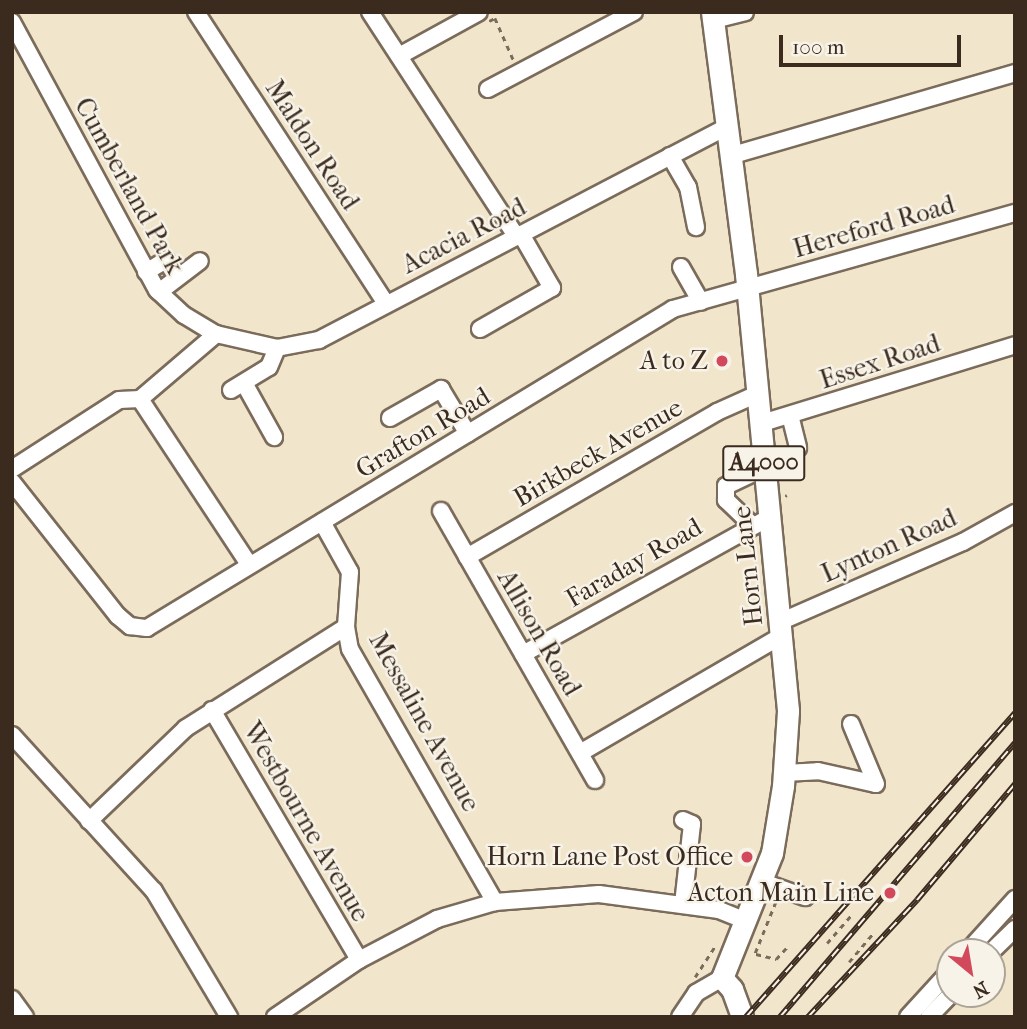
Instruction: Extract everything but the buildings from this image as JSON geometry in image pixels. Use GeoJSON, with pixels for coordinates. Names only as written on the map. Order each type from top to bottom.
{"type":"FeatureCollection","features":[{"type":"Feature","properties":{"kind":"main road","name":"Horn Lane"},"geometry":{"type":"LineString","coordinates":[[713,16],[733,155],[747,289],[764,468],[761,521],[783,628],[788,711],[784,774],[772,853],[771,884],[758,930],[728,986]]}},
{"type":"Feature","properties":{"kind":"main road"},"geometry":{"type":"LineString","coordinates":[[728,986],[742,1017]]}},
{"type":"Feature","properties":{"kind":"street","name":"Maldon Road"},"geometry":{"type":"LineString","coordinates":[[196,12],[386,304]]}},
{"type":"Feature","properties":{"kind":"street"},"geometry":{"type":"LineString","coordinates":[[370,12],[405,52],[552,288],[480,329]]}},
{"type":"Feature","properties":{"kind":"street"},"geometry":{"type":"LineString","coordinates":[[488,89],[634,12]]}},
{"type":"Feature","properties":{"kind":"street"},"geometry":{"type":"LineString","coordinates":[[713,16],[745,12]]}},
{"type":"Feature","properties":{"kind":"street"},"geometry":{"type":"LineString","coordinates":[[405,52],[483,15]]}},
{"type":"Feature","properties":{"kind":"street","name":"Cumberland Park"},"geometry":{"type":"LineString","coordinates":[[12,22],[159,292],[184,316],[216,334],[277,348]]}},
{"type":"Feature","properties":{"kind":"street"},"geometry":{"type":"LineString","coordinates":[[733,155],[1015,74]]}},
{"type":"Feature","properties":{"kind":"street","name":"Acacia Road"},"geometry":{"type":"LineString","coordinates":[[277,348],[319,340],[729,126]]}},
{"type":"Feature","properties":{"kind":"street"},"geometry":{"type":"LineString","coordinates":[[670,156],[688,187],[696,227]]}},
{"type":"Feature","properties":{"kind":"street","name":"Hereford Road"},"geometry":{"type":"LineString","coordinates":[[747,289],[1015,213]]}},
{"type":"Feature","properties":{"kind":"street"},"geometry":{"type":"LineString","coordinates":[[146,272],[166,260],[177,277]]}},
{"type":"Feature","properties":{"kind":"street"},"geometry":{"type":"LineString","coordinates":[[159,292],[200,261]]}},
{"type":"Feature","properties":{"kind":"street"},"geometry":{"type":"LineString","coordinates":[[681,267],[701,302]]}},
{"type":"Feature","properties":{"kind":"street","name":"Grafton Road"},"geometry":{"type":"LineString","coordinates":[[12,482],[130,626],[147,628],[248,564],[673,309],[747,289]]}},
{"type":"Feature","properties":{"kind":"street"},"geometry":{"type":"LineString","coordinates":[[12,469],[119,400],[140,399],[216,334]]}},
{"type":"Feature","properties":{"kind":"street","name":"Essex Road"},"geometry":{"type":"LineString","coordinates":[[758,424],[1015,345]]}},
{"type":"Feature","properties":{"kind":"street"},"geometry":{"type":"LineString","coordinates":[[274,437],[237,386],[269,367],[277,348]]}},
{"type":"Feature","properties":{"kind":"street"},"geometry":{"type":"LineString","coordinates":[[390,418],[441,389],[468,434]]}},
{"type":"Feature","properties":{"kind":"street","name":"Birkbeck Avenue"},"geometry":{"type":"LineString","coordinates":[[467,557],[717,412],[755,395]]}},
{"type":"Feature","properties":{"kind":"street"},"geometry":{"type":"LineString","coordinates":[[140,399],[248,564]]}},
{"type":"Feature","properties":{"kind":"street"},"geometry":{"type":"LineString","coordinates":[[790,415],[798,448]]}},
{"type":"Feature","properties":{"kind":"street"},"geometry":{"type":"LineString","coordinates":[[761,521],[726,500],[726,486],[764,468]]}},
{"type":"Feature","properties":{"kind":"street","name":"Allison Road"},"geometry":{"type":"LineString","coordinates":[[441,511],[595,780]]}},
{"type":"Feature","properties":{"kind":"street","name":"Lynton Road"},"geometry":{"type":"LineString","coordinates":[[580,753],[783,628],[963,542],[1015,513]]}},
{"type":"Feature","properties":{"kind":"street","name":"Faraday Road"},"geometry":{"type":"LineString","coordinates":[[523,654],[761,521]]}},
{"type":"Feature","properties":{"kind":"street","name":"Messaline Avenue"},"geometry":{"type":"LineString","coordinates":[[322,522],[350,572],[346,627],[350,649],[495,902]]}},
{"type":"Feature","properties":{"kind":"street"},"geometry":{"type":"LineString","coordinates":[[89,821],[212,710],[346,627]]}},
{"type":"Feature","properties":{"kind":"street","name":"Westbourne Avenue"},"geometry":{"type":"LineString","coordinates":[[212,710],[359,960]]}},
{"type":"Feature","properties":{"kind":"street"},"geometry":{"type":"LineString","coordinates":[[784,774],[818,771],[876,784],[851,724]]}},
{"type":"Feature","properties":{"kind":"street"},"geometry":{"type":"LineString","coordinates":[[12,735],[154,891],[229,1017]]}},
{"type":"Feature","properties":{"kind":"street"},"geometry":{"type":"LineString","coordinates":[[683,820],[692,824],[683,904]]}},
{"type":"Feature","properties":{"kind":"street"},"geometry":{"type":"LineString","coordinates":[[771,884],[805,897]]}},
{"type":"Feature","properties":{"kind":"street"},"geometry":{"type":"LineString","coordinates":[[275,1017],[359,960],[437,919],[495,902],[599,894],[719,909],[758,930]]}},
{"type":"Feature","properties":{"kind":"street"},"geometry":{"type":"LineString","coordinates":[[980,938],[1015,899]]}},
{"type":"Feature","properties":{"kind":"street"},"geometry":{"type":"LineString","coordinates":[[680,1017],[696,993],[728,986]]}},
{"type":"Feature","properties":{"kind":"street"},"geometry":{"type":"LineString","coordinates":[[908,1017],[936,986]]}},
{"type":"Feature","properties":{"kind":"street"},"geometry":{"type":"LineString","coordinates":[[12,999],[25,1017]]}},
{"type":"Feature","properties":{"kind":"path"},"geometry":{"type":"LineString","coordinates":[[483,15],[495,18],[515,64]]}},
{"type":"Feature","properties":{"kind":"path"},"geometry":{"type":"LineString","coordinates":[[755,953],[758,930],[771,884]]}},
{"type":"Feature","properties":{"kind":"path"},"geometry":{"type":"LineString","coordinates":[[827,943],[851,915]]}},
{"type":"Feature","properties":{"kind":"path"},"geometry":{"type":"LineString","coordinates":[[849,962],[874,933]]}},
{"type":"Feature","properties":{"kind":"path"},"geometry":{"type":"LineString","coordinates":[[695,977],[721,939]]}},
{"type":"Feature","properties":{"kind":"path"},"geometry":{"type":"LineString","coordinates":[[747,949],[776,960],[789,946]]}},
{"type":"Feature","properties":{"kind":"railway"},"geometry":{"type":"LineString","coordinates":[[746,1017],[1015,713]]}},
{"type":"Feature","properties":{"kind":"railway"},"geometry":{"type":"LineString","coordinates":[[780,1017],[1015,743]]}},
{"type":"Feature","properties":{"kind":"railway"},"geometry":{"type":"LineString","coordinates":[[808,1017],[917,900],[1015,784]]}},
{"type":"Feature","properties":{"kind":"place","name":"A to Z"},"geometry":{"type":"Point","coordinates":[722,361]}},
{"type":"Feature","properties":{"kind":"place","name":"Horn Lane Post Office"},"geometry":{"type":"Point","coordinates":[747,857]}},
{"type":"Feature","properties":{"kind":"place","name":"Acton Main Line"},"geometry":{"type":"Point","coordinates":[890,893]}}]}
